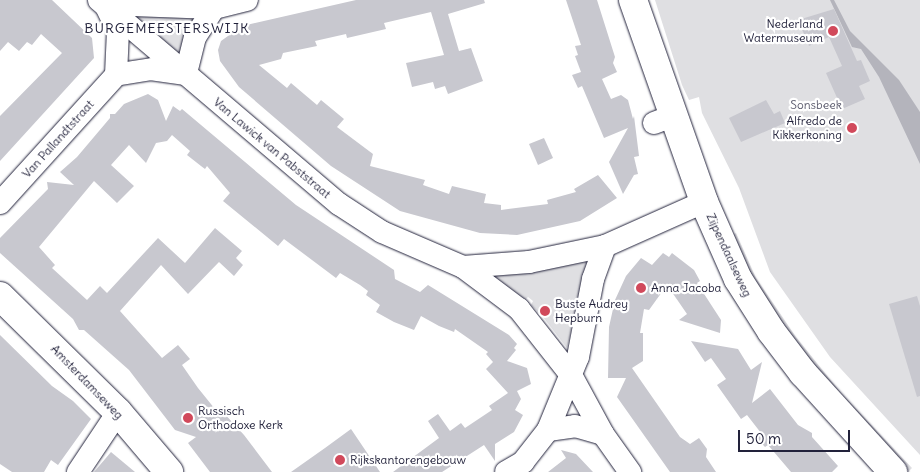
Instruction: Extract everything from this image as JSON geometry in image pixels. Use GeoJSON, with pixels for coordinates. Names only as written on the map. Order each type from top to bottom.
{"type":"FeatureCollection","features":[{"type":"Feature","properties":{"kind":"main road","name":"Zijpendaalseweg"},"geometry":{"type":"LineString","coordinates":[[633,0],[663,120],[704,202],[738,279],[770,331],[838,414],[893,472]]}},
{"type":"Feature","properties":{"kind":"main road","name":"Amsterdamseweg"},"geometry":{"type":"LineString","coordinates":[[0,296],[118,412],[169,472]]}},
{"type":"Feature","properties":{"kind":"street"},"geometry":{"type":"LineString","coordinates":[[102,2],[214,8],[247,0]]}},
{"type":"Feature","properties":{"kind":"street"},"geometry":{"type":"LineString","coordinates":[[102,2],[118,31],[116,75],[152,68],[186,74],[195,37],[214,8]]}},
{"type":"Feature","properties":{"kind":"street","name":"Van Lawick van Pabststraat"},"geometry":{"type":"LineString","coordinates":[[102,2],[339,204],[382,232],[463,267]]}},
{"type":"Feature","properties":{"kind":"street","name":"Van Pallandtstraat"},"geometry":{"type":"LineString","coordinates":[[0,203],[116,75]]}},
{"type":"Feature","properties":{"kind":"street"},"geometry":{"type":"LineString","coordinates":[[463,267],[529,262],[606,246],[704,202]]}},
{"type":"Feature","properties":{"kind":"street"},"geometry":{"type":"LineString","coordinates":[[506,472],[523,462],[548,430],[578,358],[593,279],[606,246]]}},
{"type":"Feature","properties":{"kind":"street"},"geometry":{"type":"LineString","coordinates":[[463,267],[519,309],[571,375],[603,434],[630,472]]}},
{"type":"Feature","properties":{"kind":"street"},"geometry":{"type":"LineString","coordinates":[[78,472],[118,412]]}},
{"type":"Feature","properties":{"kind":"street"},"geometry":{"type":"LineString","coordinates":[[548,430],[575,426],[603,434]]}},
{"type":"Feature","properties":{"kind":"green space","name":"Sonsbeek"},"geometry":{"type":"Polygon","coordinates":[[[655,0],[920,0],[920,455],[830,357],[770,272],[739,188],[702,113],[699,97],[689,100],[682,85],[655,0]]]}},
{"type":"Feature","properties":{"kind":"green space"},"geometry":{"type":"Polygon","coordinates":[[[127,10],[195,15],[183,60],[149,31],[150,29],[127,10]]]}},
{"type":"Feature","properties":{"kind":"green space"},"geometry":{"type":"Polygon","coordinates":[[[736,233],[756,278],[796,337],[841,393],[912,468],[908,472],[903,472],[797,353],[728,237],[736,233]]]}},
{"type":"Feature","properties":{"kind":"green space"},"geometry":{"type":"Polygon","coordinates":[[[582,261],[588,263],[567,348],[543,317],[545,310],[539,313],[531,305],[533,301],[528,297],[525,300],[494,279],[492,275],[534,272],[582,261]]]}},
{"type":"Feature","properties":{"kind":"shaded area"},"geometry":{"type":"Polygon","coordinates":[[[830,0],[834,0],[850,31],[899,80],[920,112],[920,164],[879,77],[861,49],[852,47],[830,0]]]}},
{"type":"Feature","properties":{"kind":"building"},"geometry":{"type":"Polygon","coordinates":[[[0,0],[52,0],[92,38],[94,58],[0,161],[0,116],[62,53],[41,34],[32,45],[27,42],[19,51],[8,42],[0,51],[0,0]]]}},
{"type":"Feature","properties":{"kind":"building"},"geometry":{"type":"Polygon","coordinates":[[[356,0],[484,0],[485,3],[448,14],[459,51],[471,48],[483,81],[448,94],[445,86],[435,89],[433,82],[412,87],[406,63],[444,55],[431,12],[384,23],[386,29],[347,38],[346,34],[315,41],[317,46],[283,53],[281,59],[259,65],[287,88],[291,83],[317,105],[321,100],[344,119],[337,127],[373,154],[370,166],[425,180],[423,185],[449,194],[452,186],[486,194],[484,203],[501,205],[501,210],[548,204],[547,200],[576,192],[574,189],[598,175],[617,198],[580,221],[517,235],[480,233],[400,211],[331,166],[239,87],[220,61],[218,50],[221,41],[242,26],[356,0]]]}},
{"type":"Feature","properties":{"kind":"building"},"geometry":{"type":"Polygon","coordinates":[[[566,0],[597,0],[615,57],[613,63],[617,72],[602,79],[611,99],[621,95],[628,100],[633,119],[634,116],[639,156],[634,157],[638,174],[634,175],[623,194],[609,162],[628,128],[604,138],[582,86],[578,88],[572,75],[581,72],[575,56],[578,55],[575,46],[581,45],[566,0]]]}},
{"type":"Feature","properties":{"kind":"building"},"geometry":{"type":"Polygon","coordinates":[[[834,9],[857,61],[861,60],[870,81],[859,86],[865,99],[842,109],[826,73],[842,66],[829,37],[809,46],[798,20],[834,9]]]}},
{"type":"Feature","properties":{"kind":"building"},"geometry":{"type":"Polygon","coordinates":[[[148,94],[158,100],[166,121],[173,106],[180,111],[182,109],[296,205],[394,270],[395,279],[420,292],[428,285],[509,335],[517,344],[514,348],[516,350],[507,361],[527,368],[531,384],[517,391],[521,399],[515,410],[523,415],[514,432],[495,444],[495,461],[484,445],[442,472],[393,472],[439,438],[428,421],[438,414],[450,431],[461,423],[465,428],[492,410],[489,406],[508,393],[486,369],[493,362],[486,354],[488,352],[455,329],[454,332],[421,316],[414,330],[394,322],[376,312],[380,305],[366,295],[368,291],[360,285],[340,273],[336,278],[284,239],[278,246],[223,201],[230,193],[207,166],[205,169],[187,155],[190,151],[172,135],[167,141],[156,143],[146,163],[129,145],[111,165],[134,186],[117,203],[94,181],[39,247],[55,265],[52,268],[87,300],[100,286],[107,293],[158,238],[185,263],[215,228],[242,251],[236,258],[243,265],[234,276],[219,262],[188,294],[161,265],[120,311],[162,358],[178,345],[190,359],[182,365],[198,388],[219,414],[222,411],[244,435],[272,472],[210,472],[188,443],[196,437],[175,430],[129,370],[84,330],[79,330],[73,319],[0,253],[0,238],[48,189],[47,182],[74,185],[60,172],[77,157],[110,118],[110,114],[115,114],[124,104],[148,94]]]}},
{"type":"Feature","properties":{"kind":"building"},"geometry":{"type":"Polygon","coordinates":[[[766,100],[774,114],[780,111],[785,123],[741,142],[729,118],[766,100]]]}},
{"type":"Feature","properties":{"kind":"building"},"geometry":{"type":"Polygon","coordinates":[[[544,138],[553,158],[538,165],[529,144],[544,138]]]}},
{"type":"Feature","properties":{"kind":"building"},"geometry":{"type":"Polygon","coordinates":[[[663,253],[669,257],[672,253],[694,270],[700,281],[697,283],[721,320],[720,333],[679,320],[687,314],[667,285],[649,310],[644,309],[640,333],[643,333],[643,361],[632,368],[680,437],[690,444],[699,438],[707,449],[706,457],[716,472],[670,472],[617,397],[626,378],[608,378],[609,327],[615,300],[626,276],[641,258],[652,265],[663,253]]]}},
{"type":"Feature","properties":{"kind":"building"},"geometry":{"type":"Polygon","coordinates":[[[917,296],[920,306],[920,396],[917,397],[889,304],[917,296]]]}},
{"type":"Feature","properties":{"kind":"building"},"geometry":{"type":"Polygon","coordinates":[[[0,335],[52,386],[73,401],[91,419],[58,465],[51,460],[44,472],[12,472],[0,464],[0,335]]]}},
{"type":"Feature","properties":{"kind":"building"},"geometry":{"type":"Polygon","coordinates":[[[691,341],[738,349],[751,370],[762,362],[752,403],[770,389],[798,425],[812,433],[812,437],[838,466],[832,472],[791,472],[768,445],[765,447],[756,437],[761,433],[747,415],[741,419],[717,385],[726,379],[711,358],[705,362],[691,341]]]}},
{"type":"Feature","properties":{"kind":"building","name":"Rijkskantorengebouw"},"geometry":{"type":"Polygon","coordinates":[[[351,429],[380,472],[291,472],[325,448],[351,429]]]}},
{"type":"Feature","properties":{"kind":"building"},"geometry":{"type":"Polygon","coordinates":[[[561,450],[576,454],[593,472],[548,472],[566,458],[561,450]]]}},
{"type":"Feature","properties":{"kind":"building"},"geometry":{"type":"Polygon","coordinates":[[[111,452],[135,472],[94,472],[111,452]]]}},
{"type":"Feature","properties":{"kind":"place","name":"Nederland Watermuseum"},"geometry":{"type":"Point","coordinates":[833,31]}},
{"type":"Feature","properties":{"kind":"place","name":"Alfredo de Kikkerkoning"},"geometry":{"type":"Point","coordinates":[852,128]}},
{"type":"Feature","properties":{"kind":"place","name":"Anna Jacoba"},"geometry":{"type":"Point","coordinates":[641,288]}},
{"type":"Feature","properties":{"kind":"place","name":"Buste Audrey Hepburn"},"geometry":{"type":"Point","coordinates":[545,311]}},
{"type":"Feature","properties":{"kind":"place","name":"Russisch Orthodoxe Kerk"},"geometry":{"type":"Point","coordinates":[188,418]}},
{"type":"Feature","properties":{"kind":"place","name":"Rijkskantorengebouw"},"geometry":{"type":"Point","coordinates":[340,460]}},
{"type":"Feature","properties":{"kind":"district","name":"BURGEMEESTERSWIJK"},"geometry":{"type":"Point","coordinates":[167,28]}}]}
